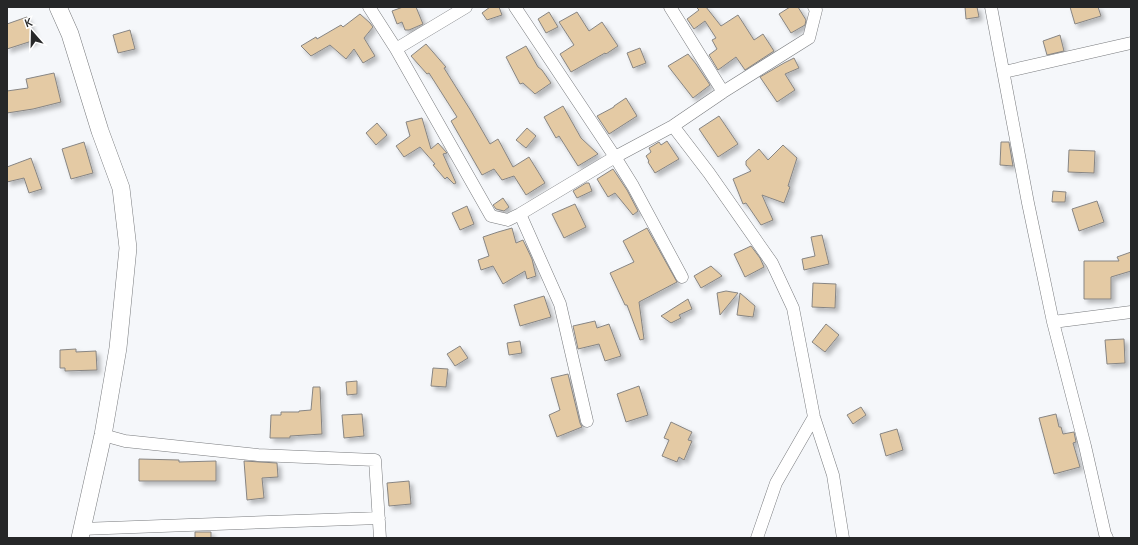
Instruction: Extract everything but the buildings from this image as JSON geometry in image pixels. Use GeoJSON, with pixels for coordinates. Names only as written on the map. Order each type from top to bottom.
{"type":"FeatureCollection","features":[{"type":"Feature","properties":{"kind":"main road"},"geometry":{"type":"LineString","coordinates":[[58,7],[70,34],[100,131],[121,188],[128,248],[118,348],[103,435],[80,534]]}},
{"type":"Feature","properties":{"kind":"street"},"geometry":{"type":"LineString","coordinates":[[369,7],[396,50],[491,216],[508,220],[615,157],[673,126],[723,92],[809,38],[816,10],[814,7]]}},
{"type":"Feature","properties":{"kind":"street"},"geometry":{"type":"LineString","coordinates":[[396,50],[466,7]]}},
{"type":"Feature","properties":{"kind":"street"},"geometry":{"type":"LineString","coordinates":[[515,7],[615,157],[682,277]]}},
{"type":"Feature","properties":{"kind":"street"},"geometry":{"type":"LineString","coordinates":[[670,7],[723,92]]}},
{"type":"Feature","properties":{"kind":"street"},"geometry":{"type":"LineString","coordinates":[[991,7],[1028,203],[1053,322],[1107,538]]}},
{"type":"Feature","properties":{"kind":"street"},"geometry":{"type":"LineString","coordinates":[[1004,72],[1131,42]]}},
{"type":"Feature","properties":{"kind":"street"},"geometry":{"type":"LineString","coordinates":[[673,126],[709,173],[772,263],[793,308],[814,417],[833,475],[843,538]]}},
{"type":"Feature","properties":{"kind":"street"},"geometry":{"type":"LineString","coordinates":[[520,214],[560,304],[587,421]]}},
{"type":"Feature","properties":{"kind":"street"},"geometry":{"type":"LineString","coordinates":[[1053,322],[1131,312]]}},
{"type":"Feature","properties":{"kind":"street"},"geometry":{"type":"LineString","coordinates":[[757,538],[776,483],[814,417]]}},
{"type":"Feature","properties":{"kind":"street"},"geometry":{"type":"LineString","coordinates":[[103,435],[125,441],[258,455],[375,460],[380,538]]}},
{"type":"Feature","properties":{"kind":"street"},"geometry":{"type":"LineString","coordinates":[[80,534],[379,518]]}}]}
